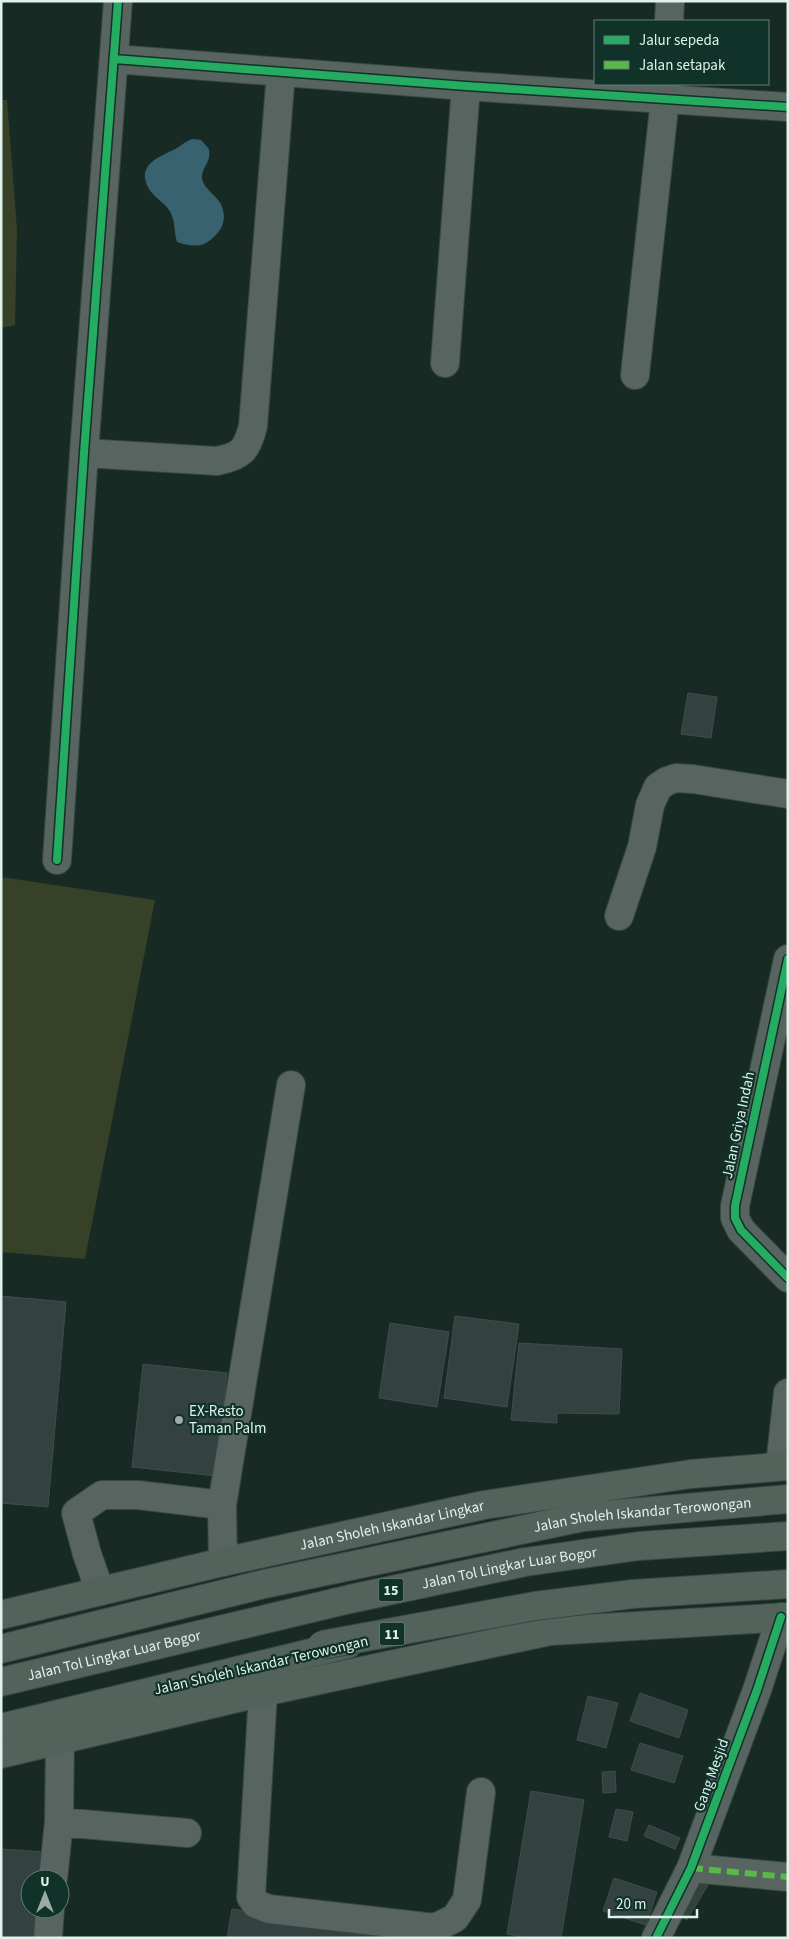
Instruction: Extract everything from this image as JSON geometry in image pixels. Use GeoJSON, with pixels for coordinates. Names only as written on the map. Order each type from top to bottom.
{"type":"FeatureCollection","features":[{"type":"Feature","properties":{"kind":"highway","name":"Jalan Sholeh Iskandar Lingkar"},"geometry":{"type":"LineString","coordinates":[[1,1615],[223,1562],[484,1505],[691,1474],[784,1466]]}},
{"type":"Feature","properties":{"kind":"highway","name":"Jalan Sholeh Iskandar Terowongan"},"geometry":{"type":"LineString","coordinates":[[1,1649],[264,1584],[582,1517],[788,1499]]}},
{"type":"Feature","properties":{"kind":"highway","name":"Jalan Tol Lingkar Luar Bogor"},"geometry":{"type":"LineString","coordinates":[[1,1682],[350,1599],[524,1562],[639,1546],[788,1536]]}},
{"type":"Feature","properties":{"kind":"highway","name":"Jalan Sholeh Iskandar Terowongan"},"geometry":{"type":"LineString","coordinates":[[1,1728],[584,1588],[788,1576]]}},
{"type":"Feature","properties":{"kind":"highway"},"geometry":{"type":"LineString","coordinates":[[1,1721],[322,1645],[535,1606],[633,1594],[788,1584]]}},
{"type":"Feature","properties":{"kind":"highway"},"geometry":{"type":"LineString","coordinates":[[1,1754],[60,1738],[264,1692],[550,1631],[784,1617]]}},
{"type":"Feature","properties":{"kind":"street"},"geometry":{"type":"LineString","coordinates":[[57,860],[84,453],[118,1]]}},
{"type":"Feature","properties":{"kind":"street"},"geometry":{"type":"LineString","coordinates":[[669,20],[670,1]]}},
{"type":"Feature","properties":{"kind":"street"},"geometry":{"type":"LineString","coordinates":[[114,59],[466,86],[665,92],[788,107]]}},
{"type":"Feature","properties":{"kind":"street"},"geometry":{"type":"LineString","coordinates":[[84,453],[217,461],[231,458],[242,452],[249,443],[253,426],[281,72]]}},
{"type":"Feature","properties":{"kind":"street"},"geometry":{"type":"LineString","coordinates":[[445,363],[466,86]]}},
{"type":"Feature","properties":{"kind":"street"},"geometry":{"type":"LineString","coordinates":[[635,376],[665,92]]}},
{"type":"Feature","properties":{"kind":"street"},"geometry":{"type":"LineString","coordinates":[[619,916],[642,847],[650,805],[658,787],[667,780],[676,778],[693,779],[788,794]]}},
{"type":"Feature","properties":{"kind":"street","name":"Jalan Griya Indah"},"geometry":{"type":"LineString","coordinates":[[788,959],[735,1206],[735,1218],[741,1230],[788,1278]]}},
{"type":"Feature","properties":{"kind":"street"},"geometry":{"type":"LineString","coordinates":[[223,1562],[222,1505],[291,1084]]}},
{"type":"Feature","properties":{"kind":"street"},"geometry":{"type":"LineString","coordinates":[[784,1466],[788,1393]]}},
{"type":"Feature","properties":{"kind":"street"},"geometry":{"type":"LineString","coordinates":[[100,1591],[87,1554],[76,1513],[102,1495],[138,1495],[222,1505]]}},
{"type":"Feature","properties":{"kind":"street","name":"Gang Mesjid"},"geometry":{"type":"LineString","coordinates":[[656,1938],[691,1868],[784,1617]]}},
{"type":"Feature","properties":{"kind":"street"},"geometry":{"type":"LineString","coordinates":[[264,1692],[251,1897],[256,1904],[269,1909],[435,1928],[455,1918],[468,1900],[482,1792]]}},
{"type":"Feature","properties":{"kind":"street"},"geometry":{"type":"LineString","coordinates":[[54,1869],[58,1822],[60,1738]]}},
{"type":"Feature","properties":{"kind":"street"},"geometry":{"type":"LineString","coordinates":[[58,1822],[187,1833]]}},
{"type":"Feature","properties":{"kind":"street"},"geometry":{"type":"LineString","coordinates":[[691,1868],[788,1877]]}},
{"type":"Feature","properties":{"kind":"street"},"geometry":{"type":"LineString","coordinates":[[48,1938],[49,1919]]}},
{"type":"Feature","properties":{"kind":"green space"},"geometry":{"type":"Polygon","coordinates":[[[1,100],[7,100],[17,230],[15,325],[1,328],[1,100]]]}},
{"type":"Feature","properties":{"kind":"green space"},"geometry":{"type":"Polygon","coordinates":[[[1,877],[155,900],[85,1259],[1,1252],[1,877]]]}},
{"type":"Feature","properties":{"kind":"water"},"geometry":{"type":"Polygon","coordinates":[[[193,139],[201,140],[209,149],[209,158],[202,178],[205,186],[222,205],[224,215],[224,221],[217,234],[201,245],[187,245],[177,242],[174,222],[170,212],[149,189],[145,180],[147,167],[151,162],[193,139]]]}},
{"type":"Feature","properties":{"kind":"building"},"geometry":{"type":"Polygon","coordinates":[[[688,693],[717,697],[711,738],[681,734],[688,693]]]}},
{"type":"Feature","properties":{"kind":"building"},"geometry":{"type":"Polygon","coordinates":[[[1,1296],[66,1302],[48,1507],[1,1503],[1,1296]]]}},
{"type":"Feature","properties":{"kind":"building"},"geometry":{"type":"Polygon","coordinates":[[[455,1316],[519,1324],[507,1407],[444,1398],[455,1316]]]}},
{"type":"Feature","properties":{"kind":"building"},"geometry":{"type":"Polygon","coordinates":[[[390,1323],[449,1332],[437,1407],[379,1398],[390,1323]]]}},
{"type":"Feature","properties":{"kind":"building"},"geometry":{"type":"Polygon","coordinates":[[[519,1343],[622,1349],[619,1414],[557,1413],[557,1423],[511,1420],[519,1343]]]}},
{"type":"Feature","properties":{"kind":"building","name":"EX-Resto Taman Palm"},"geometry":{"type":"Polygon","coordinates":[[[143,1364],[227,1373],[216,1476],[132,1467],[143,1364]]]}},
{"type":"Feature","properties":{"kind":"building"},"geometry":{"type":"Polygon","coordinates":[[[640,1693],[688,1710],[679,1738],[630,1721],[640,1693]]]}},
{"type":"Feature","properties":{"kind":"building"},"geometry":{"type":"Polygon","coordinates":[[[588,1696],[618,1703],[606,1748],[577,1740],[588,1696]]]}},
{"type":"Feature","properties":{"kind":"building"},"geometry":{"type":"Polygon","coordinates":[[[640,1743],[683,1756],[674,1783],[631,1770],[640,1743]]]}},
{"type":"Feature","properties":{"kind":"building"},"geometry":{"type":"Polygon","coordinates":[[[615,1771],[616,1792],[603,1793],[602,1772],[615,1771]]]}},
{"type":"Feature","properties":{"kind":"building"},"geometry":{"type":"Polygon","coordinates":[[[531,1791],[584,1800],[561,1938],[527,1938],[507,1934],[531,1791]]]}},
{"type":"Feature","properties":{"kind":"building"},"geometry":{"type":"Polygon","coordinates":[[[616,1809],[633,1812],[627,1841],[609,1837],[616,1809]]]}},
{"type":"Feature","properties":{"kind":"building"},"geometry":{"type":"Polygon","coordinates":[[[649,1825],[680,1838],[675,1849],[644,1836],[649,1825]]]}},
{"type":"Feature","properties":{"kind":"building"},"geometry":{"type":"Polygon","coordinates":[[[1,1849],[45,1852],[43,1869],[20,1869],[20,1919],[39,1919],[38,1938],[1,1938],[1,1849]]]}},
{"type":"Feature","properties":{"kind":"building"},"geometry":{"type":"Polygon","coordinates":[[[614,1878],[657,1892],[646,1925],[603,1911],[614,1878]]]}},
{"type":"Feature","properties":{"kind":"building"},"geometry":{"type":"Polygon","coordinates":[[[696,1878],[708,1885],[687,1920],[675,1913],[696,1878]]]}},
{"type":"Feature","properties":{"kind":"building"},"geometry":{"type":"Polygon","coordinates":[[[232,1909],[435,1938],[227,1938],[232,1909]]]}},
{"type":"Feature","properties":{"kind":"marked path"},"geometry":{"type":"LineString","coordinates":[[691,1868],[788,1877]]}},
{"type":"Feature","properties":{"kind":"cycle path"},"geometry":{"type":"LineString","coordinates":[[57,860],[84,453],[118,1]]}},
{"type":"Feature","properties":{"kind":"cycle path"},"geometry":{"type":"LineString","coordinates":[[114,59],[466,86],[788,107]]}},
{"type":"Feature","properties":{"kind":"cycle path"},"geometry":{"type":"LineString","coordinates":[[788,959],[735,1206],[735,1218],[741,1230],[788,1278]]}},
{"type":"Feature","properties":{"kind":"cycle path"},"geometry":{"type":"LineString","coordinates":[[656,1938],[691,1868],[757,1690],[781,1617]]}},
{"type":"Feature","properties":{"kind":"place","name":"EX-Resto Taman Palm"},"geometry":{"type":"Point","coordinates":[179,1420]}}]}
